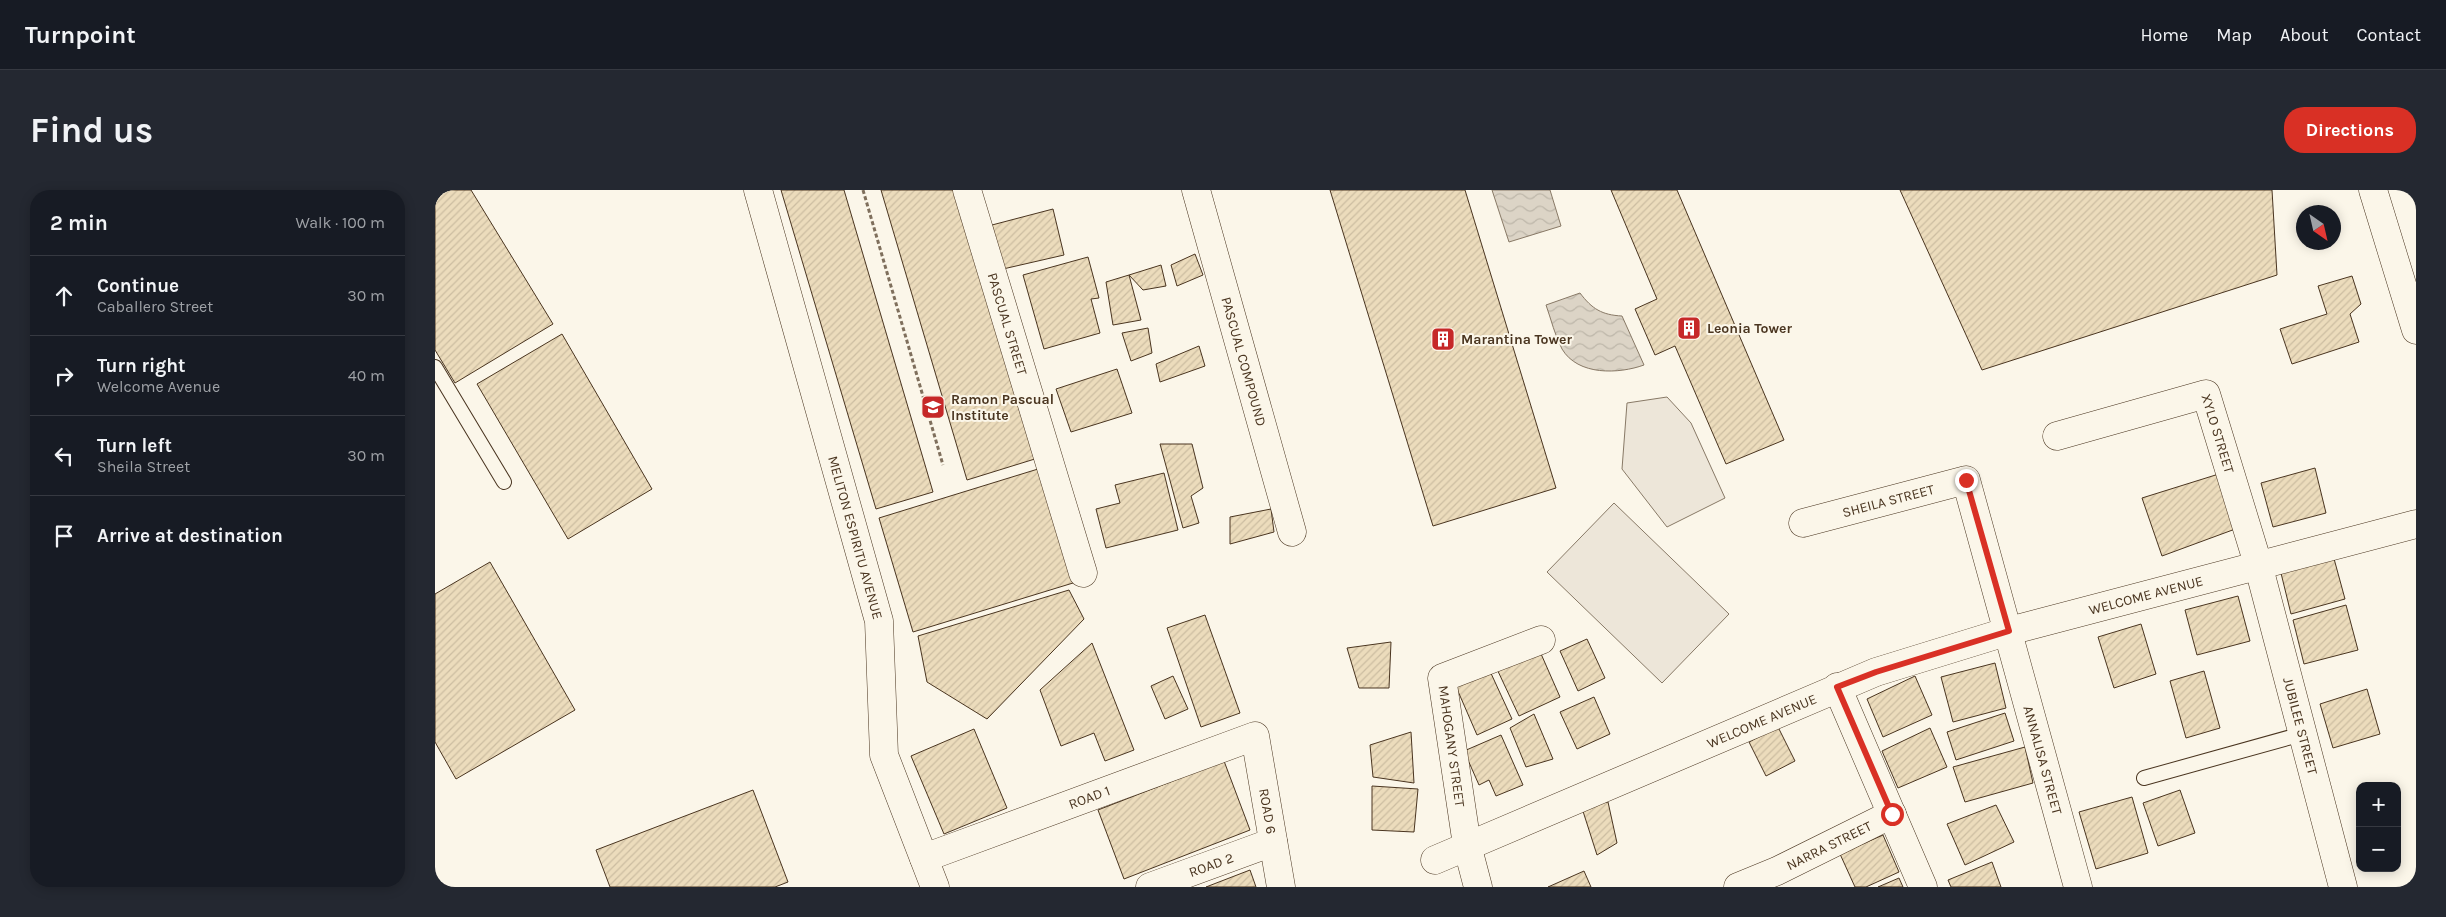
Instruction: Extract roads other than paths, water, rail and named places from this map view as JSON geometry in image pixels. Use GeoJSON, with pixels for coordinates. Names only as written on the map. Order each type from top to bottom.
{"type":"FeatureCollection","features":[{"type":"Feature","properties":{"kind":"street","name":"MELITON ESPIRITU AVENUE"},"geometry":{"type":"LineString","coordinates":[[758,190],[879,621],[884,755],[935,887]]}},
{"type":"Feature","properties":{"kind":"street","name":"PASCUAL STREET"},"geometry":{"type":"LineString","coordinates":[[967,190],[1083,573]]}},
{"type":"Feature","properties":{"kind":"street","name":"PASCUAL COMPOUND"},"geometry":{"type":"LineString","coordinates":[[1196,190],[1292,532]]}},
{"type":"Feature","properties":{"kind":"street"},"geometry":{"type":"LineString","coordinates":[[2373,190],[2416,330]]}},
{"type":"Feature","properties":{"kind":"street","name":"XYLO STREET"},"geometry":{"type":"LineString","coordinates":[[2057,436],[2206,394],[2258,564]]}},
{"type":"Feature","properties":{"kind":"street","name":"SHEILA STREET"},"geometry":{"type":"LineString","coordinates":[[1803,523],[1966,480],[2009,631]]}},
{"type":"Feature","properties":{"kind":"street","name":"WELCOME AVENUE"},"geometry":{"type":"LineString","coordinates":[[1435,860],[1876,672],[2009,631],[2416,524]]}},
{"type":"Feature","properties":{"kind":"street","name":"JUBILEE STREET"},"geometry":{"type":"LineString","coordinates":[[2258,564],[2343,887]]}},
{"type":"Feature","properties":{"kind":"street","name":"ANNALISA STREET"},"geometry":{"type":"LineString","coordinates":[[2009,631],[2078,887]]}},
{"type":"Feature","properties":{"kind":"street","name":"MAHOGANY STREET"},"geometry":{"type":"LineString","coordinates":[[1478,887],[1467,845],[1442,678],[1541,640]]}},
{"type":"Feature","properties":{"kind":"street"},"geometry":{"type":"LineString","coordinates":[[1837,687],[1923,887]]}},
{"type":"Feature","properties":{"kind":"street","name":"ROAD 1"},"geometry":{"type":"LineString","coordinates":[[924,858],[1255,736]]}},
{"type":"Feature","properties":{"kind":"street","name":"ROAD 6"},"geometry":{"type":"LineString","coordinates":[[1255,736],[1281,887]]}},
{"type":"Feature","properties":{"kind":"street","name":"NARRA STREET"},"geometry":{"type":"LineString","coordinates":[[1738,887],[1781,879],[1892,814]]}},
{"type":"Feature","properties":{"kind":"street","name":"ROAD 2"},"geometry":{"type":"LineString","coordinates":[[1150,887],[1273,842]]}},
{"type":"Feature","properties":{"kind":"lane"},"geometry":{"type":"LineString","coordinates":[[435,367],[504,482]]}},
{"type":"Feature","properties":{"kind":"lane"},"geometry":{"type":"LineString","coordinates":[[2144,778],[2302,734]]}},
{"type":"Feature","properties":{"kind":"water"},"geometry":{"type":"Polygon","coordinates":[[[1492,190],[1550,190],[1561,226],[1509,242],[1492,190]]]}},
{"type":"Feature","properties":{"kind":"water"},"geometry":{"type":"Polygon","coordinates":[[[1580,293],[1589,303],[1603,313],[1622,316],[1644,365],[1623,370],[1600,370],[1588,368],[1569,358],[1562,349],[1555,333],[1546,305],[1580,293]]]}},
{"type":"Feature","properties":{"kind":"place","name":"Leonia Tower"},"geometry":{"type":"Point","coordinates":[1689,328]}},
{"type":"Feature","properties":{"kind":"place","name":"Marantina Tower"},"geometry":{"type":"Point","coordinates":[1443,339]}},
{"type":"Feature","properties":{"kind":"place","name":"Ramon Pascual Institute"},"geometry":{"type":"Point","coordinates":[933,407]}}]}
